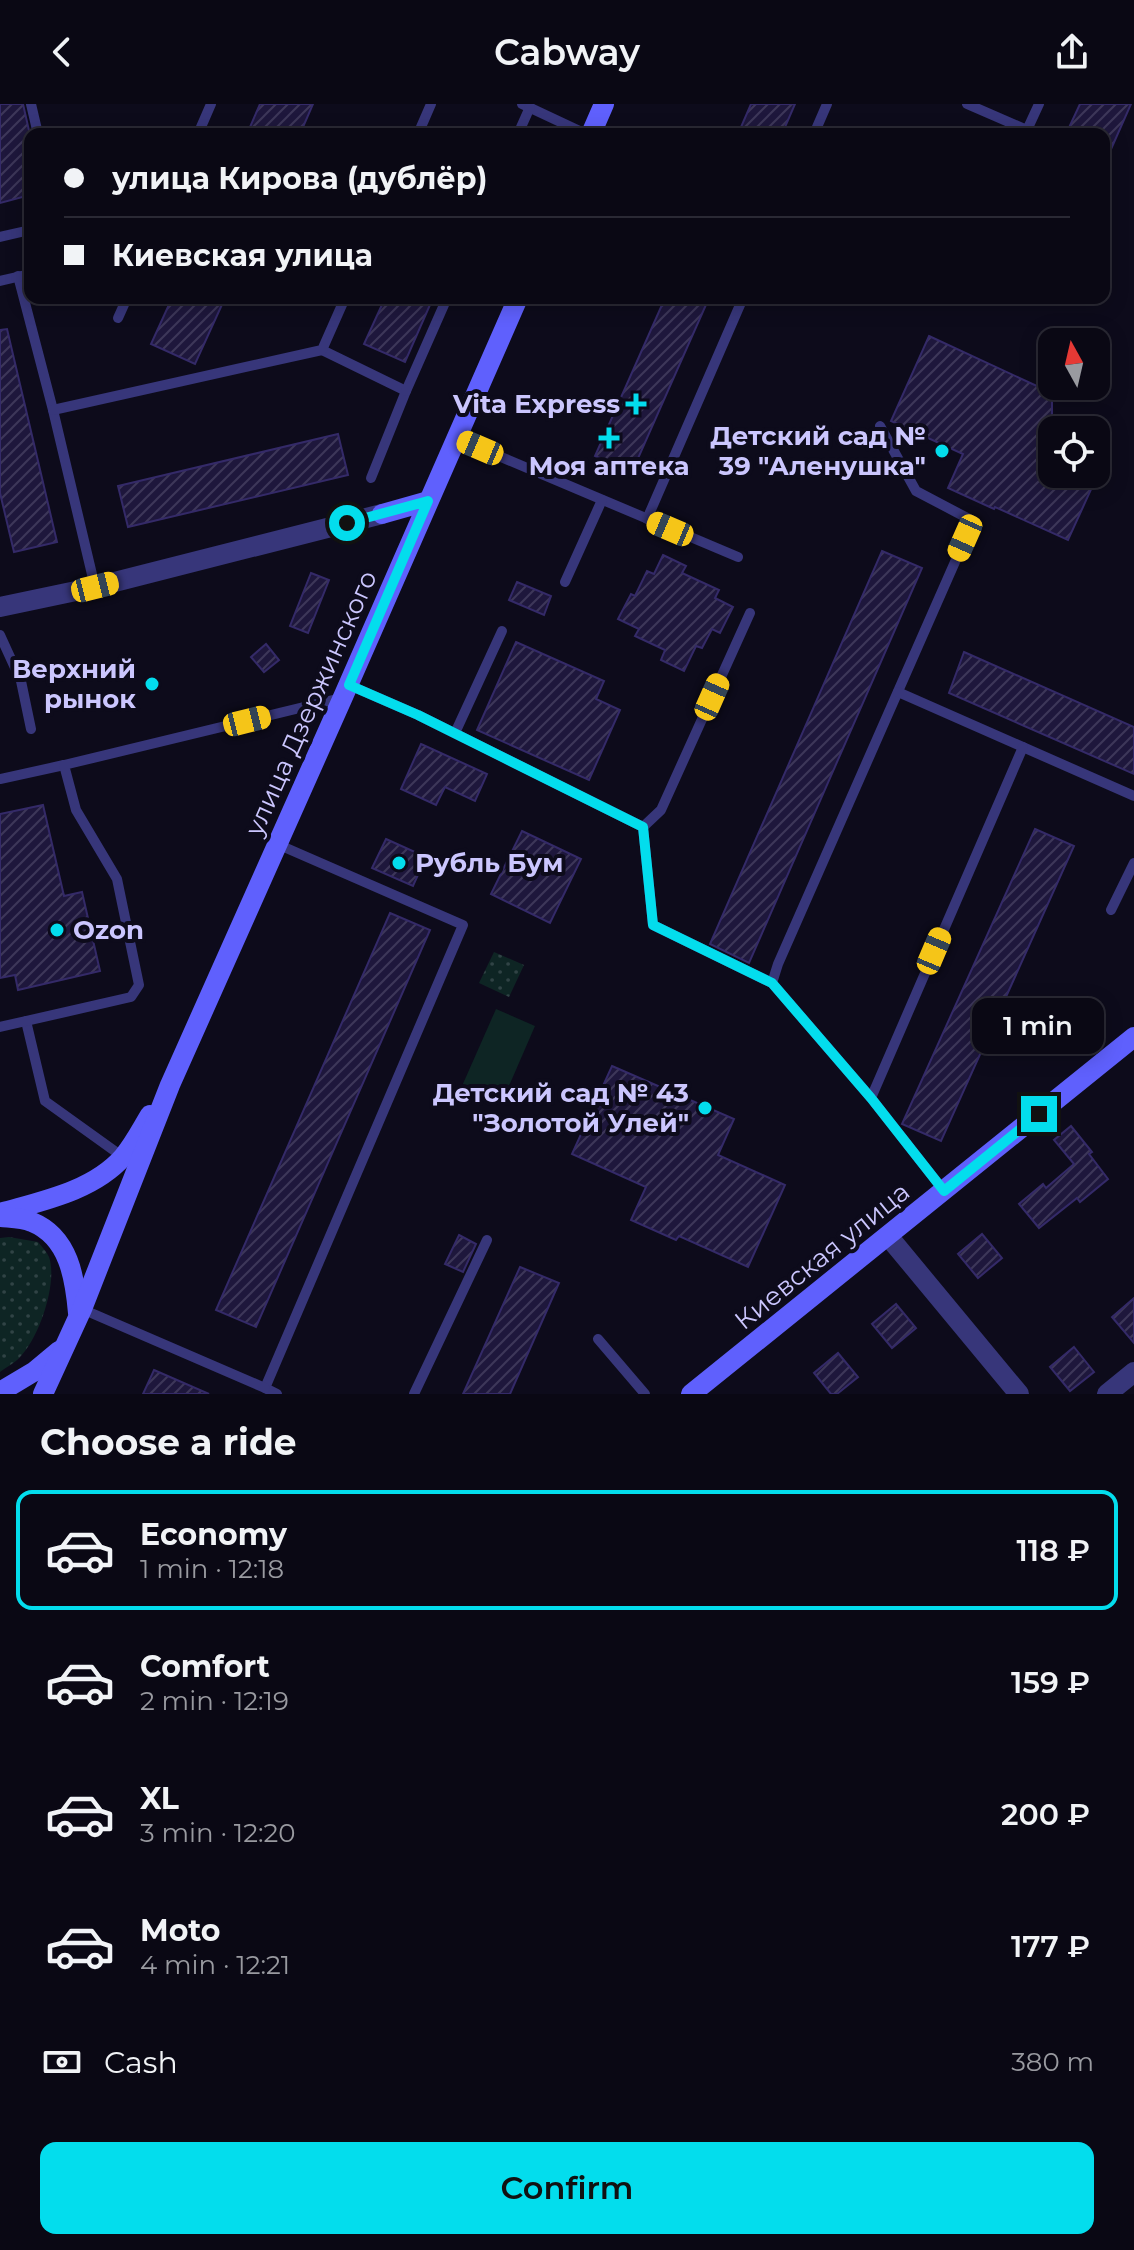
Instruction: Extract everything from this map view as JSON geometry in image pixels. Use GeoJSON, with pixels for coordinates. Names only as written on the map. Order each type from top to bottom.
{"type":"FeatureCollection","features":[{"type":"Feature","properties":{"kind":"main road"},"geometry":{"type":"LineString","coordinates":[[591,128],[604,104]]}},
{"type":"Feature","properties":{"kind":"main road","name":"улица Дзержинского"},"geometry":{"type":"LineString","coordinates":[[170,1085],[515,304]]}},
{"type":"Feature","properties":{"kind":"main road"},"geometry":{"type":"LineString","coordinates":[[382,514],[428,501]]}},
{"type":"Feature","properties":{"kind":"main road","name":"Киевская улица"},"geometry":{"type":"LineString","coordinates":[[691,1394],[1134,1037]]}},
{"type":"Feature","properties":{"kind":"main road"},"geometry":{"type":"LineString","coordinates":[[0,1215],[56,1197],[104,1173],[123,1157],[170,1085]]}},
{"type":"Feature","properties":{"kind":"main road"},"geometry":{"type":"LineString","coordinates":[[43,1394],[80,1313],[170,1085]]}},
{"type":"Feature","properties":{"kind":"main road"},"geometry":{"type":"LineString","coordinates":[[0,1215],[30,1220],[47,1229],[58,1241],[69,1260],[80,1313]]}},
{"type":"Feature","properties":{"kind":"main road"},"geometry":{"type":"LineString","coordinates":[[0,1392],[35,1371],[65,1346]]}},
{"type":"Feature","properties":{"kind":"street"},"geometry":{"type":"LineString","coordinates":[[0,607],[95,587],[382,514]]}},
{"type":"Feature","properties":{"kind":"street"},"geometry":{"type":"LineString","coordinates":[[888,1236],[1019,1394]]}},
{"type":"Feature","properties":{"kind":"street"},"geometry":{"type":"LineString","coordinates":[[1107,1394],[1134,1372]]}},
{"type":"Feature","properties":{"kind":"lane"},"geometry":{"type":"LineString","coordinates":[[31,104],[37,128]]}},
{"type":"Feature","properties":{"kind":"lane"},"geometry":{"type":"LineString","coordinates":[[201,128],[211,104]]}},
{"type":"Feature","properties":{"kind":"lane"},"geometry":{"type":"LineString","coordinates":[[421,128],[431,104]]}},
{"type":"Feature","properties":{"kind":"lane"},"geometry":{"type":"LineString","coordinates":[[817,128],[827,104]]}},
{"type":"Feature","properties":{"kind":"lane"},"geometry":{"type":"LineString","coordinates":[[967,104],[1018,128]]}},
{"type":"Feature","properties":{"kind":"lane"},"geometry":{"type":"LineString","coordinates":[[1028,128],[1039,104]]}},
{"type":"Feature","properties":{"kind":"lane"},"geometry":{"type":"LineString","coordinates":[[520,128],[526,106],[575,128]]}},
{"type":"Feature","properties":{"kind":"lane"},"geometry":{"type":"LineString","coordinates":[[0,237],[24,231]]}},
{"type":"Feature","properties":{"kind":"lane"},"geometry":{"type":"LineString","coordinates":[[0,281],[24,275]]}},
{"type":"Feature","properties":{"kind":"lane"},"geometry":{"type":"LineString","coordinates":[[18,276],[24,299]]}},
{"type":"Feature","properties":{"kind":"lane"},"geometry":{"type":"LineString","coordinates":[[25,304],[95,587]]}},
{"type":"Feature","properties":{"kind":"lane"},"geometry":{"type":"LineString","coordinates":[[118,318],[124,304]]}},
{"type":"Feature","properties":{"kind":"lane"},"geometry":{"type":"LineString","coordinates":[[322,350],[342,304]]}},
{"type":"Feature","properties":{"kind":"lane"},"geometry":{"type":"LineString","coordinates":[[371,478],[444,304]]}},
{"type":"Feature","properties":{"kind":"lane"},"geometry":{"type":"LineString","coordinates":[[647,519],[740,304]]}},
{"type":"Feature","properties":{"kind":"lane"},"geometry":{"type":"LineString","coordinates":[[53,410],[322,350],[406,391]]}},
{"type":"Feature","properties":{"kind":"lane"},"geometry":{"type":"LineString","coordinates":[[772,983],[973,521],[916,491],[880,426]]}},
{"type":"Feature","properties":{"kind":"lane"},"geometry":{"type":"LineString","coordinates":[[456,438],[738,557]]}},
{"type":"Feature","properties":{"kind":"lane"},"geometry":{"type":"LineString","coordinates":[[565,582],[602,500]]}},
{"type":"Feature","properties":{"kind":"lane"},"geometry":{"type":"LineString","coordinates":[[643,827],[661,810],[750,613]]}},
{"type":"Feature","properties":{"kind":"lane"},"geometry":{"type":"LineString","coordinates":[[455,733],[502,631]]}},
{"type":"Feature","properties":{"kind":"lane"},"geometry":{"type":"LineString","coordinates":[[0,635],[21,681],[31,729]]}},
{"type":"Feature","properties":{"kind":"lane"},"geometry":{"type":"LineString","coordinates":[[0,779],[346,691],[455,733],[643,827]]}},
{"type":"Feature","properties":{"kind":"lane"},"geometry":{"type":"LineString","coordinates":[[898,692],[1134,796]]}},
{"type":"Feature","properties":{"kind":"lane"},"geometry":{"type":"LineString","coordinates":[[871,1098],[1023,747]]}},
{"type":"Feature","properties":{"kind":"lane"},"geometry":{"type":"LineString","coordinates":[[0,1027],[131,997],[139,985],[117,879],[76,810],[64,765]]}},
{"type":"Feature","properties":{"kind":"lane"},"geometry":{"type":"LineString","coordinates":[[643,827],[653,925],[772,983],[871,1098],[944,1191]]}},
{"type":"Feature","properties":{"kind":"lane"},"geometry":{"type":"LineString","coordinates":[[265,1388],[463,925],[277,844]]}},
{"type":"Feature","properties":{"kind":"lane"},"geometry":{"type":"LineString","coordinates":[[1111,910],[1134,863]]}},
{"type":"Feature","properties":{"kind":"lane"},"geometry":{"type":"LineString","coordinates":[[26,1021],[45,1101],[123,1157]]}},
{"type":"Feature","properties":{"kind":"lane"},"geometry":{"type":"LineString","coordinates":[[414,1394],[487,1240]]}},
{"type":"Feature","properties":{"kind":"lane"},"geometry":{"type":"LineString","coordinates":[[80,1313],[277,1394]]}},
{"type":"Feature","properties":{"kind":"lane"},"geometry":{"type":"LineString","coordinates":[[598,1339],[645,1394]]}},
{"type":"Feature","properties":{"kind":"green space"},"geometry":{"type":"Polygon","coordinates":[[[494,952],[524,965],[509,997],[479,983],[494,952]]]}},
{"type":"Feature","properties":{"kind":"green space"},"geometry":{"type":"Polygon","coordinates":[[[496,1009],[535,1026],[502,1102],[462,1086],[496,1009]]]}},
{"type":"Feature","properties":{"kind":"green space"},"geometry":{"type":"Polygon","coordinates":[[[0,1238],[38,1242],[49,1257],[51,1281],[45,1310],[34,1337],[18,1359],[0,1372],[0,1238]]]}},
{"type":"Feature","properties":{"kind":"building"},"geometry":{"type":"Polygon","coordinates":[[[0,104],[23,104],[28,128],[24,128],[24,197],[0,203],[0,104]]]}},
{"type":"Feature","properties":{"kind":"building"},"geometry":{"type":"Polygon","coordinates":[[[260,104],[313,104],[303,128],[250,128],[260,104]]]}},
{"type":"Feature","properties":{"kind":"building"},"geometry":{"type":"Polygon","coordinates":[[[751,104],[795,104],[785,128],[741,128],[751,104]]]}},
{"type":"Feature","properties":{"kind":"building"},"geometry":{"type":"Polygon","coordinates":[[[1080,104],[1131,104],[1110,151],[1110,128],[1069,128],[1080,104]]]}},
{"type":"Feature","properties":{"kind":"building"},"geometry":{"type":"Polygon","coordinates":[[[169,304],[222,304],[195,364],[151,344],[169,304]]]}},
{"type":"Feature","properties":{"kind":"building"},"geometry":{"type":"Polygon","coordinates":[[[382,304],[430,304],[405,362],[364,344],[382,304]]]}},
{"type":"Feature","properties":{"kind":"building"},"geometry":{"type":"Polygon","coordinates":[[[662,304],[706,304],[632,472],[595,456],[662,304]]]}},
{"type":"Feature","properties":{"kind":"building"},"geometry":{"type":"Polygon","coordinates":[[[7,329],[57,542],[14,552],[0,493],[0,330],[7,329]]]}},
{"type":"Feature","properties":{"kind":"building"},"geometry":{"type":"Polygon","coordinates":[[[929,336],[1038,387],[1038,400],[1052,400],[1052,416],[1038,416],[1038,488],[1092,488],[1068,540],[948,488],[963,454],[891,421],[929,336]]]}},
{"type":"Feature","properties":{"kind":"building"},"geometry":{"type":"Polygon","coordinates":[[[338,434],[348,475],[128,527],[118,486],[338,434]]]}},
{"type":"Feature","properties":{"kind":"building"},"geometry":{"type":"Polygon","coordinates":[[[882,551],[922,568],[749,963],[710,944],[882,551]]]}},
{"type":"Feature","properties":{"kind":"building"},"geometry":{"type":"Polygon","coordinates":[[[663,555],[686,566],[682,573],[719,590],[715,598],[733,607],[720,633],[712,629],[702,648],[696,646],[684,671],[661,660],[665,650],[635,636],[639,629],[618,619],[631,594],[635,596],[647,571],[654,574],[663,555]]]}},
{"type":"Feature","properties":{"kind":"building"},"geometry":{"type":"Polygon","coordinates":[[[311,573],[329,580],[308,633],[290,626],[311,573]]]}},
{"type":"Feature","properties":{"kind":"building"},"geometry":{"type":"Polygon","coordinates":[[[517,582],[551,596],[544,615],[509,600],[517,582]]]}},
{"type":"Feature","properties":{"kind":"building"},"geometry":{"type":"Polygon","coordinates":[[[516,642],[604,681],[596,699],[620,710],[589,780],[477,730],[516,642]]]}},
{"type":"Feature","properties":{"kind":"building"},"geometry":{"type":"Polygon","coordinates":[[[266,644],[279,660],[264,672],[251,657],[266,644]]]}},
{"type":"Feature","properties":{"kind":"building"},"geometry":{"type":"Polygon","coordinates":[[[964,652],[1134,727],[1134,774],[949,693],[964,652]]]}},
{"type":"Feature","properties":{"kind":"building"},"geometry":{"type":"Polygon","coordinates":[[[421,744],[487,774],[475,801],[445,787],[436,805],[401,789],[421,744]]]}},
{"type":"Feature","properties":{"kind":"building"},"geometry":{"type":"Polygon","coordinates":[[[43,805],[64,896],[82,892],[100,971],[18,990],[15,975],[0,978],[0,814],[43,805]]]}},
{"type":"Feature","properties":{"kind":"building"},"geometry":{"type":"Polygon","coordinates":[[[1035,829],[1074,846],[941,1141],[902,1124],[1035,829]]]}},
{"type":"Feature","properties":{"kind":"building"},"geometry":{"type":"Polygon","coordinates":[[[522,831],[581,859],[550,923],[491,894],[522,831]]]}},
{"type":"Feature","properties":{"kind":"building","name":"Рубль Бум"},"geometry":{"type":"Polygon","coordinates":[[[386,839],[426,857],[413,886],[372,868],[386,839]]]}},
{"type":"Feature","properties":{"kind":"building"},"geometry":{"type":"Polygon","coordinates":[[[390,913],[430,930],[256,1327],[216,1310],[390,913]]]}},
{"type":"Feature","properties":{"kind":"building"},"geometry":{"type":"Polygon","coordinates":[[[612,1066],[734,1119],[718,1155],[785,1185],[748,1267],[679,1236],[676,1240],[631,1220],[646,1187],[572,1154],[612,1066]]]}},
{"type":"Feature","properties":{"kind":"building"},"geometry":{"type":"Polygon","coordinates":[[[1071,1126],[1108,1179],[1080,1202],[1077,1198],[1039,1228],[1019,1204],[1043,1184],[1046,1188],[1074,1164],[1054,1140],[1071,1126]]]}},
{"type":"Feature","properties":{"kind":"building"},"geometry":{"type":"Polygon","coordinates":[[[982,1234],[1002,1258],[978,1278],[958,1254],[982,1234]]]}},
{"type":"Feature","properties":{"kind":"building"},"geometry":{"type":"Polygon","coordinates":[[[459,1235],[476,1244],[463,1272],[445,1264],[459,1235]]]}},
{"type":"Feature","properties":{"kind":"building"},"geometry":{"type":"Polygon","coordinates":[[[520,1267],[559,1283],[510,1394],[463,1394],[520,1267]]]}},
{"type":"Feature","properties":{"kind":"building"},"geometry":{"type":"Polygon","coordinates":[[[1134,1298],[1134,1343],[1112,1317],[1134,1298]]]}},
{"type":"Feature","properties":{"kind":"building"},"geometry":{"type":"Polygon","coordinates":[[[896,1304],[916,1328],[892,1348],[872,1324],[896,1304]]]}},
{"type":"Feature","properties":{"kind":"building"},"geometry":{"type":"Polygon","coordinates":[[[1074,1347],[1094,1372],[1070,1391],[1050,1367],[1074,1347]]]}},
{"type":"Feature","properties":{"kind":"building"},"geometry":{"type":"Polygon","coordinates":[[[838,1353],[858,1377],[837,1394],[831,1394],[814,1373],[838,1353]]]}},
{"type":"Feature","properties":{"kind":"building"},"geometry":{"type":"Polygon","coordinates":[[[154,1370],[209,1394],[143,1394],[154,1370]]]}},
{"type":"Feature","properties":{"kind":"place","name":"Vita Express"},"geometry":{"type":"Point","coordinates":[636,404]}},
{"type":"Feature","properties":{"kind":"place","name":"Моя аптека"},"geometry":{"type":"Point","coordinates":[609,438]}},
{"type":"Feature","properties":{"kind":"place","name":"Детский сад № 39 \"Аленушка\""},"geometry":{"type":"Point","coordinates":[942,451]}},
{"type":"Feature","properties":{"kind":"place","name":"Верхний рынок"},"geometry":{"type":"Point","coordinates":[152,684]}},
{"type":"Feature","properties":{"kind":"place","name":"Рубль Бум"},"geometry":{"type":"Point","coordinates":[399,863]}},
{"type":"Feature","properties":{"kind":"place","name":"Ozon"},"geometry":{"type":"Point","coordinates":[57,930]}},
{"type":"Feature","properties":{"kind":"place","name":"Детский сад № 43 \"Золотой Улей\""},"geometry":{"type":"Point","coordinates":[705,1108]}},
{"type":"Feature","properties":{"kind":"route"},"geometry":{"type":"LineString","coordinates":[[347,523],[428,501],[349,685],[418,715],[643,827],[653,925],[772,983],[871,1098],[944,1191],[1039,1114]]}}]}
